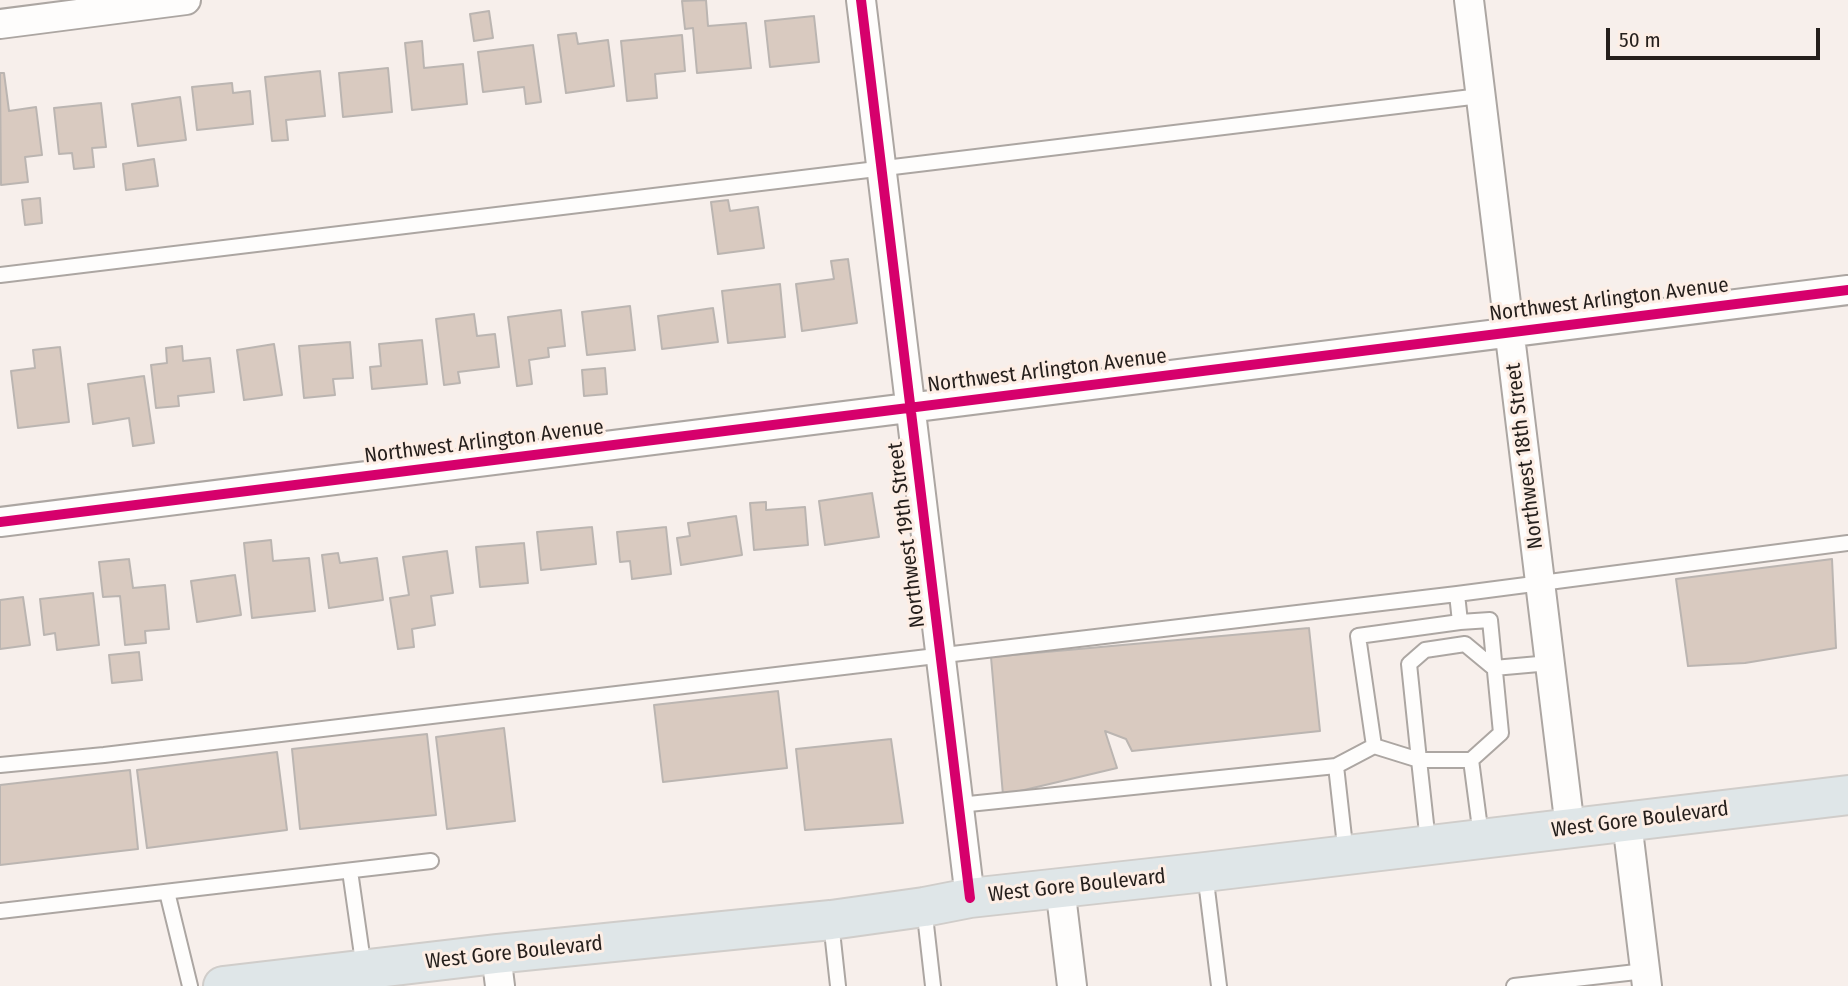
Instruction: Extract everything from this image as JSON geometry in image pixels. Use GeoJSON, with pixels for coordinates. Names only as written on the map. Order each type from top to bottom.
{"type":"FeatureCollection","features":[{"type":"Feature","properties":{"kind":"main road","name":"West Gore Boulevard"},"geometry":{"type":"LineString","coordinates":[[223,986],[364,969],[498,970],[970,898],[1848,795]]}},
{"type":"Feature","properties":{"kind":"street"},"geometry":{"type":"LineString","coordinates":[[0,24],[186,0]]}},
{"type":"Feature","properties":{"kind":"street","name":"Northwest 19th Street"},"geometry":{"type":"LineString","coordinates":[[861,0],[970,898]]}},
{"type":"Feature","properties":{"kind":"street","name":"Northwest 18th Street"},"geometry":{"type":"LineString","coordinates":[[1469,0],[1570,828]]}},
{"type":"Feature","properties":{"kind":"street","name":"Northwest Arlington Avenue"},"geometry":{"type":"LineString","coordinates":[[0,522],[1848,290]]}},
{"type":"Feature","properties":{"kind":"street"},"geometry":{"type":"LineString","coordinates":[[1627,821],[1646,979]]}},
{"type":"Feature","properties":{"kind":"street"},"geometry":{"type":"LineString","coordinates":[[1060,887],[1072,986]]}},
{"type":"Feature","properties":{"kind":"lane"},"geometry":{"type":"LineString","coordinates":[[0,275],[1480,96]]}},
{"type":"Feature","properties":{"kind":"lane"},"geometry":{"type":"LineString","coordinates":[[0,765],[941,656],[1540,584],[1848,543]]}},
{"type":"Feature","properties":{"kind":"lane"},"geometry":{"type":"LineString","coordinates":[[1457,594],[1460,622]]}},
{"type":"Feature","properties":{"kind":"lane"},"geometry":{"type":"LineString","coordinates":[[959,805],[1336,766],[1374,746],[1419,760],[1471,760],[1501,733],[1490,620],[1358,636],[1374,746]]}},
{"type":"Feature","properties":{"kind":"lane"},"geometry":{"type":"LineString","coordinates":[[1429,844],[1409,664],[1425,650],[1465,644],[1494,668],[1550,663]]}},
{"type":"Feature","properties":{"kind":"lane"},"geometry":{"type":"LineString","coordinates":[[1471,760],[1481,838]]}},
{"type":"Feature","properties":{"kind":"lane"},"geometry":{"type":"LineString","coordinates":[[1336,766],[1346,855]]}},
{"type":"Feature","properties":{"kind":"lane"},"geometry":{"type":"LineString","coordinates":[[0,911],[431,861]]}},
{"type":"Feature","properties":{"kind":"lane"},"geometry":{"type":"LineString","coordinates":[[350,871],[364,969]]}},
{"type":"Feature","properties":{"kind":"lane"},"geometry":{"type":"LineString","coordinates":[[1205,872],[1219,986]]}},
{"type":"Feature","properties":{"kind":"lane"},"geometry":{"type":"LineString","coordinates":[[167,892],[190,986]]}},
{"type":"Feature","properties":{"kind":"lane"},"geometry":{"type":"LineString","coordinates":[[924,907],[933,986]]}},
{"type":"Feature","properties":{"kind":"lane"},"geometry":{"type":"LineString","coordinates":[[831,920],[838,986]]}},
{"type":"Feature","properties":{"kind":"lane"},"geometry":{"type":"LineString","coordinates":[[1514,986],[1646,979]]}},
{"type":"Feature","properties":{"kind":"building"},"geometry":{"type":"Polygon","coordinates":[[[706,0],[708,26],[746,23],[751,68],[697,73],[693,28],[685,29],[682,1],[706,0]]]}},
{"type":"Feature","properties":{"kind":"building"},"geometry":{"type":"Polygon","coordinates":[[[489,11],[493,38],[474,41],[470,14],[489,11]]]}},
{"type":"Feature","properties":{"kind":"building"},"geometry":{"type":"Polygon","coordinates":[[[814,16],[819,62],[770,67],[765,21],[814,16]]]}},
{"type":"Feature","properties":{"kind":"building"},"geometry":{"type":"Polygon","coordinates":[[[576,33],[578,44],[608,40],[614,86],[566,93],[558,35],[576,33]]]}},
{"type":"Feature","properties":{"kind":"building"},"geometry":{"type":"Polygon","coordinates":[[[682,35],[685,71],[655,74],[657,98],[627,101],[621,41],[682,35]]]}},
{"type":"Feature","properties":{"kind":"building"},"geometry":{"type":"Polygon","coordinates":[[[422,41],[424,68],[463,64],[467,104],[412,110],[405,43],[422,41]]]}},
{"type":"Feature","properties":{"kind":"building"},"geometry":{"type":"Polygon","coordinates":[[[533,45],[541,102],[526,104],[524,87],[483,92],[478,52],[533,45]]]}},
{"type":"Feature","properties":{"kind":"building"},"geometry":{"type":"Polygon","coordinates":[[[388,68],[392,112],[343,117],[339,73],[388,68]]]}},
{"type":"Feature","properties":{"kind":"building"},"geometry":{"type":"Polygon","coordinates":[[[320,71],[325,116],[286,120],[288,140],[272,141],[265,77],[320,71]]]}},
{"type":"Feature","properties":{"kind":"building"},"geometry":{"type":"Polygon","coordinates":[[[0,73],[4,73],[9,111],[36,107],[42,155],[25,157],[28,182],[1,185],[0,73]]]}},
{"type":"Feature","properties":{"kind":"building"},"geometry":{"type":"Polygon","coordinates":[[[232,83],[233,93],[250,91],[253,124],[197,130],[192,87],[232,83]]]}},
{"type":"Feature","properties":{"kind":"building"},"geometry":{"type":"Polygon","coordinates":[[[180,97],[186,140],[138,146],[132,104],[180,97]]]}},
{"type":"Feature","properties":{"kind":"building"},"geometry":{"type":"Polygon","coordinates":[[[101,103],[106,147],[92,148],[94,167],[74,169],[72,153],[59,154],[54,108],[101,103]]]}},
{"type":"Feature","properties":{"kind":"building"},"geometry":{"type":"Polygon","coordinates":[[[154,159],[158,186],[126,190],[123,164],[154,159]]]}},
{"type":"Feature","properties":{"kind":"building"},"geometry":{"type":"Polygon","coordinates":[[[40,198],[42,223],[25,225],[22,200],[40,198]]]}},
{"type":"Feature","properties":{"kind":"building"},"geometry":{"type":"Polygon","coordinates":[[[728,200],[730,211],[758,207],[764,248],[718,254],[711,202],[728,200]]]}},
{"type":"Feature","properties":{"kind":"building"},"geometry":{"type":"Polygon","coordinates":[[[848,259],[857,323],[802,331],[796,284],[834,279],[831,261],[848,259]]]}},
{"type":"Feature","properties":{"kind":"building"},"geometry":{"type":"Polygon","coordinates":[[[780,284],[785,337],[728,343],[722,291],[780,284]]]}},
{"type":"Feature","properties":{"kind":"building"},"geometry":{"type":"Polygon","coordinates":[[[630,306],[635,350],[587,355],[582,312],[630,306]]]}},
{"type":"Feature","properties":{"kind":"building"},"geometry":{"type":"Polygon","coordinates":[[[713,308],[718,342],[662,349],[658,316],[713,308]]]}},
{"type":"Feature","properties":{"kind":"building"},"geometry":{"type":"Polygon","coordinates":[[[561,310],[565,346],[548,348],[549,357],[529,360],[532,384],[517,386],[508,317],[561,310]]]}},
{"type":"Feature","properties":{"kind":"building"},"geometry":{"type":"Polygon","coordinates":[[[474,314],[477,336],[495,334],[499,367],[458,372],[460,383],[444,385],[436,319],[474,314]]]}},
{"type":"Feature","properties":{"kind":"building"},"geometry":{"type":"Polygon","coordinates":[[[422,340],[427,384],[372,389],[370,367],[381,366],[379,344],[422,340]]]}},
{"type":"Feature","properties":{"kind":"building"},"geometry":{"type":"Polygon","coordinates":[[[350,342],[353,378],[333,379],[335,395],[304,398],[299,346],[350,342]]]}},
{"type":"Feature","properties":{"kind":"building"},"geometry":{"type":"Polygon","coordinates":[[[274,344],[282,395],[244,400],[237,350],[274,344]]]}},
{"type":"Feature","properties":{"kind":"building"},"geometry":{"type":"Polygon","coordinates":[[[182,346],[183,361],[210,358],[214,392],[178,396],[179,406],[156,408],[151,365],[167,363],[166,348],[182,346]]]}},
{"type":"Feature","properties":{"kind":"building"},"geometry":{"type":"Polygon","coordinates":[[[60,347],[69,422],[18,428],[11,371],[35,368],[33,350],[60,347]]]}},
{"type":"Feature","properties":{"kind":"building"},"geometry":{"type":"Polygon","coordinates":[[[605,368],[607,394],[584,396],[582,370],[605,368]]]}},
{"type":"Feature","properties":{"kind":"building"},"geometry":{"type":"Polygon","coordinates":[[[144,376],[154,443],[133,446],[129,418],[93,424],[88,384],[144,376]]]}},
{"type":"Feature","properties":{"kind":"building"},"geometry":{"type":"Polygon","coordinates":[[[872,493],[879,537],[825,545],[819,501],[872,493]]]}},
{"type":"Feature","properties":{"kind":"building"},"geometry":{"type":"Polygon","coordinates":[[[766,502],[766,510],[805,507],[808,545],[754,550],[750,503],[766,502]]]}},
{"type":"Feature","properties":{"kind":"building"},"geometry":{"type":"Polygon","coordinates":[[[736,516],[742,555],[681,565],[677,538],[690,536],[688,523],[736,516]]]}},
{"type":"Feature","properties":{"kind":"building"},"geometry":{"type":"Polygon","coordinates":[[[592,527],[596,564],[541,570],[537,532],[592,527]]]}},
{"type":"Feature","properties":{"kind":"building"},"geometry":{"type":"Polygon","coordinates":[[[666,527],[671,574],[632,579],[630,561],[620,562],[617,532],[666,527]]]}},
{"type":"Feature","properties":{"kind":"building"},"geometry":{"type":"Polygon","coordinates":[[[271,540],[273,561],[309,558],[315,611],[252,618],[244,543],[271,540]]]}},
{"type":"Feature","properties":{"kind":"building"},"geometry":{"type":"Polygon","coordinates":[[[524,543],[528,583],[480,587],[476,547],[524,543]]]}},
{"type":"Feature","properties":{"kind":"building"},"geometry":{"type":"Polygon","coordinates":[[[447,551],[453,593],[431,596],[435,625],[412,629],[414,647],[398,649],[390,598],[409,595],[403,557],[447,551]]]}},
{"type":"Feature","properties":{"kind":"building"},"geometry":{"type":"Polygon","coordinates":[[[338,553],[340,563],[377,558],[383,600],[329,608],[322,555],[338,553]]]}},
{"type":"Feature","properties":{"kind":"building"},"geometry":{"type":"Polygon","coordinates":[[[129,559],[133,588],[165,585],[169,629],[145,631],[146,643],[125,645],[120,596],[103,597],[99,562],[129,559]]]}},
{"type":"Feature","properties":{"kind":"building"},"geometry":{"type":"Polygon","coordinates":[[[1832,559],[1836,648],[1745,663],[1688,666],[1676,579],[1832,559]]]}},
{"type":"Feature","properties":{"kind":"building"},"geometry":{"type":"Polygon","coordinates":[[[235,575],[241,615],[197,622],[191,581],[235,575]]]}},
{"type":"Feature","properties":{"kind":"building"},"geometry":{"type":"Polygon","coordinates":[[[93,593],[99,645],[57,650],[55,633],[44,635],[40,599],[93,593]]]}},
{"type":"Feature","properties":{"kind":"building"},"geometry":{"type":"Polygon","coordinates":[[[23,597],[30,645],[0,649],[0,600],[23,597]]]}},
{"type":"Feature","properties":{"kind":"building"},"geometry":{"type":"Polygon","coordinates":[[[1309,628],[1320,731],[1132,751],[1126,739],[1105,731],[1117,768],[1003,795],[991,657],[1309,628]]]}},
{"type":"Feature","properties":{"kind":"building"},"geometry":{"type":"Polygon","coordinates":[[[139,652],[142,680],[112,683],[109,655],[139,652]]]}},
{"type":"Feature","properties":{"kind":"building"},"geometry":{"type":"Polygon","coordinates":[[[778,691],[787,768],[663,782],[654,705],[778,691]]]}},
{"type":"Feature","properties":{"kind":"building"},"geometry":{"type":"Polygon","coordinates":[[[504,728],[515,821],[447,829],[436,737],[504,728]]]}},
{"type":"Feature","properties":{"kind":"building"},"geometry":{"type":"Polygon","coordinates":[[[427,734],[436,815],[300,829],[292,749],[427,734]]]}},
{"type":"Feature","properties":{"kind":"building"},"geometry":{"type":"Polygon","coordinates":[[[891,739],[903,823],[805,830],[796,749],[891,739]]]}},
{"type":"Feature","properties":{"kind":"building"},"geometry":{"type":"Polygon","coordinates":[[[277,752],[287,830],[147,848],[137,770],[277,752]]]}},
{"type":"Feature","properties":{"kind":"building"},"geometry":{"type":"Polygon","coordinates":[[[130,770],[138,849],[0,865],[0,785],[130,770]]]}},
{"type":"Feature","properties":{"kind":"cycle path"},"geometry":{"type":"LineString","coordinates":[[861,0],[970,898]]}},
{"type":"Feature","properties":{"kind":"cycle path"},"geometry":{"type":"LineString","coordinates":[[0,522],[1848,290]]}}]}
